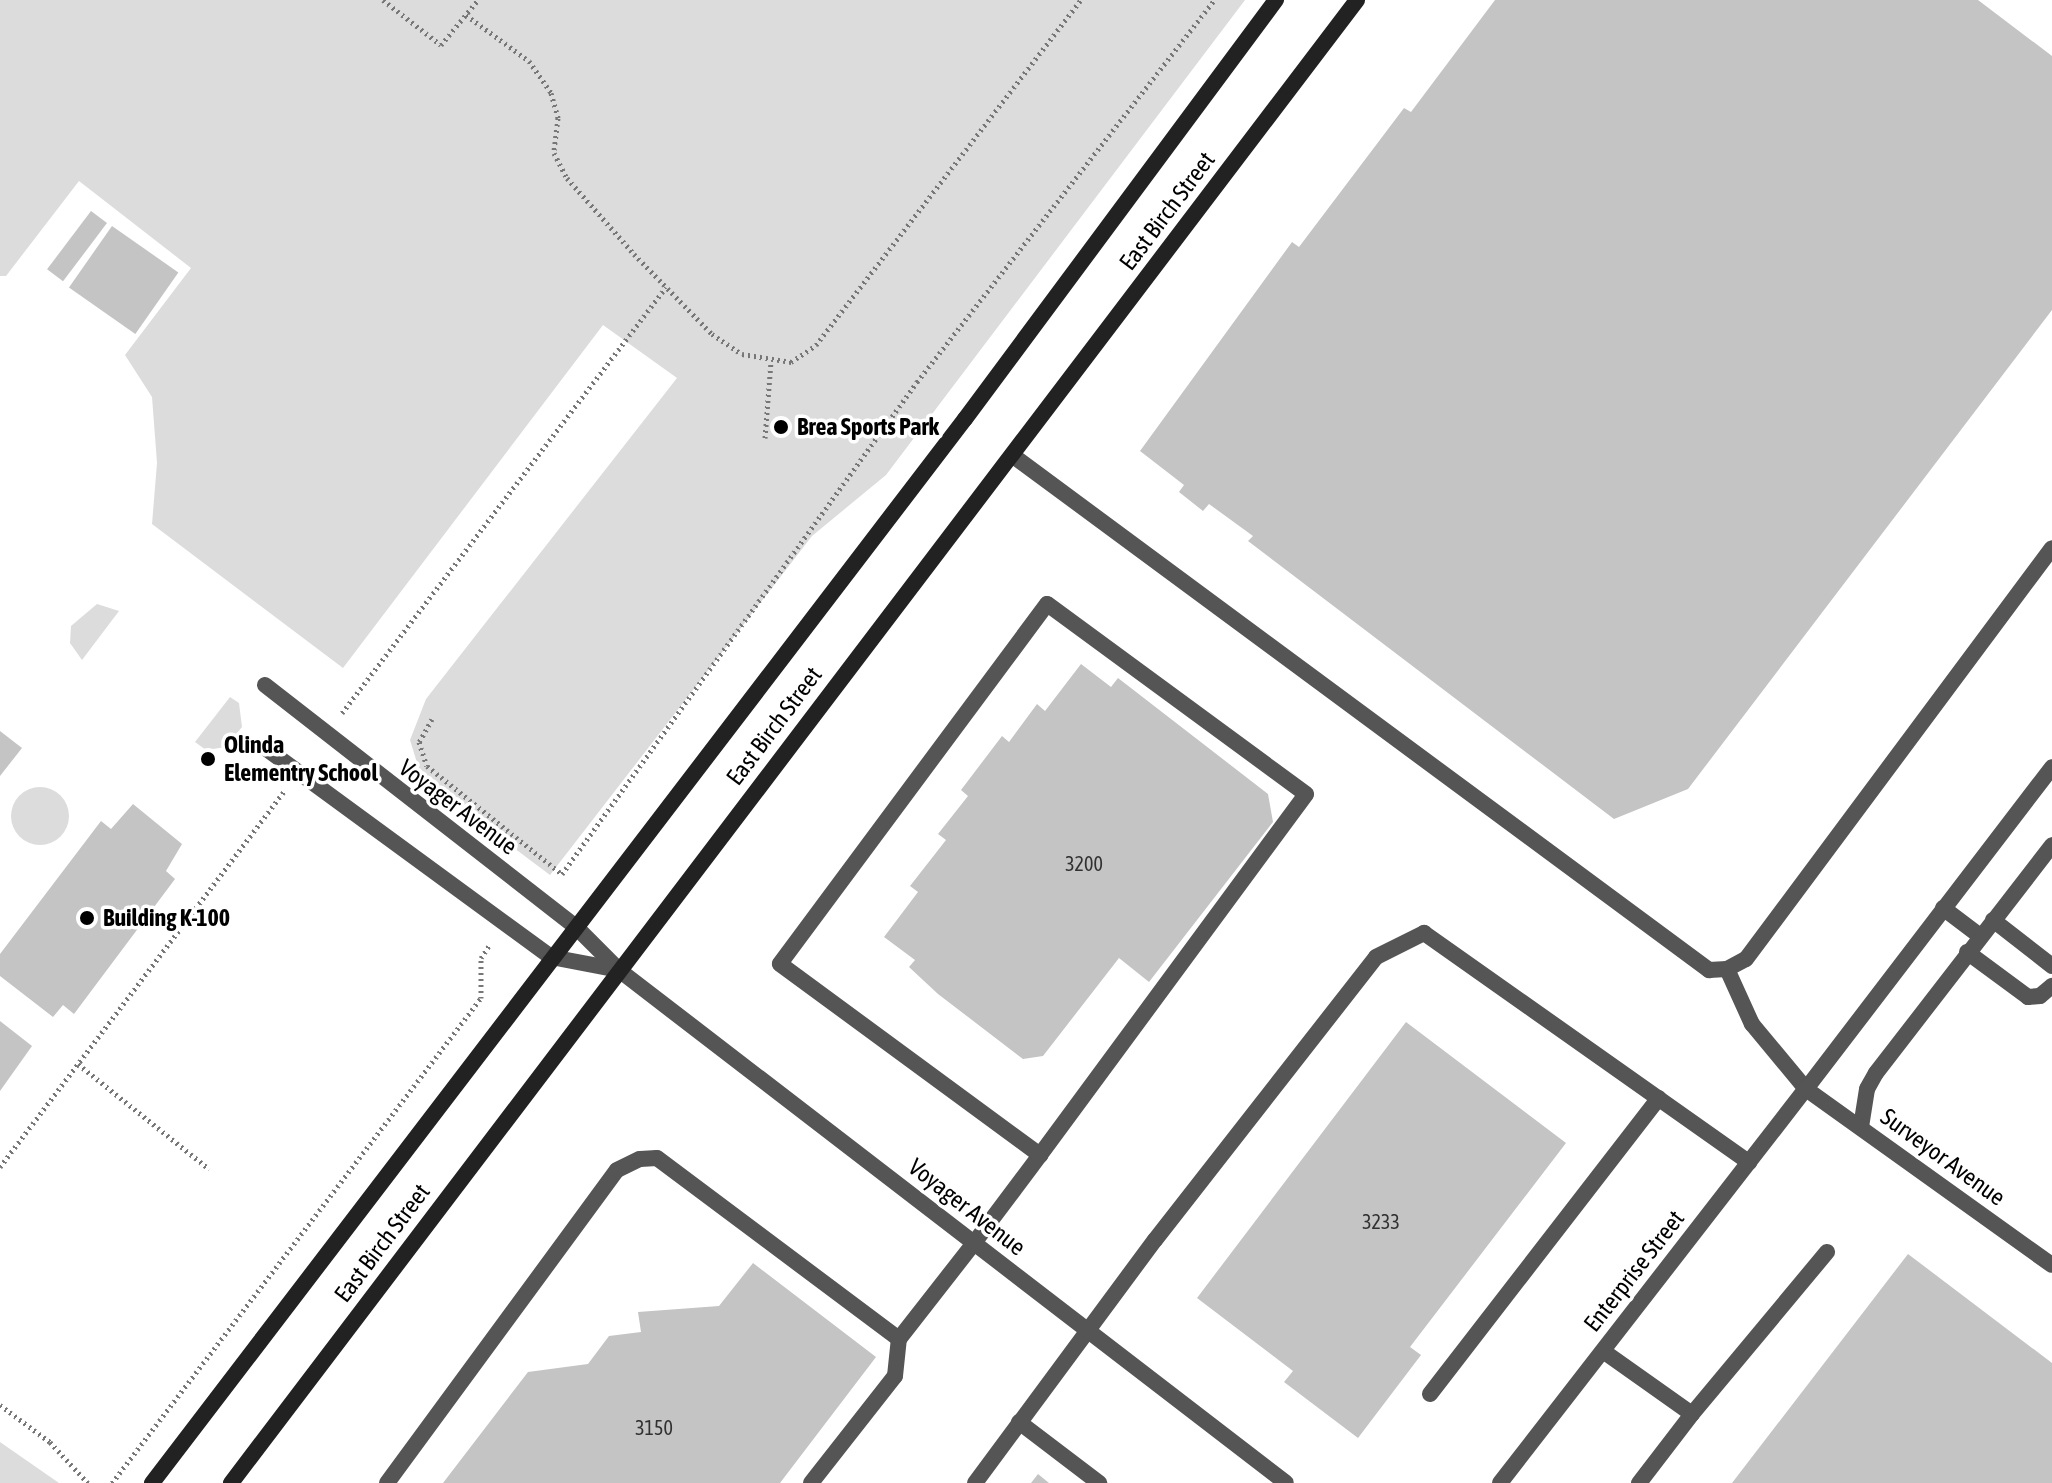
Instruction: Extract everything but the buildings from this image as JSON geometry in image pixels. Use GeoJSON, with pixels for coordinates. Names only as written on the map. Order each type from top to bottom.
{"type":"FeatureCollection","features":[{"type":"Feature","properties":{"kind":"street","name":"East Birch Street"},"geometry":{"type":"LineString","coordinates":[[152,1483],[965,419],[1276,0]]}},
{"type":"Feature","properties":{"kind":"street","name":"East Birch Street"},"geometry":{"type":"LineString","coordinates":[[231,1483],[1357,0]]}},
{"type":"Feature","properties":{"kind":"street"},"geometry":{"type":"LineString","coordinates":[[1012,455],[1709,970],[1727,969],[1746,959],[2052,548]]}},
{"type":"Feature","properties":{"kind":"street"},"geometry":{"type":"LineString","coordinates":[[811,1483],[895,1376],[899,1339],[1040,1155],[1306,794],[1047,604],[780,964],[1040,1155]]}},
{"type":"Feature","properties":{"kind":"street","name":"Voyager Avenue"},"geometry":{"type":"LineString","coordinates":[[265,685],[575,926],[619,970],[1286,1483]]}},
{"type":"Feature","properties":{"kind":"street","name":"Voyager Avenue"},"geometry":{"type":"LineString","coordinates":[[264,747],[551,957],[619,970]]}},
{"type":"Feature","properties":{"kind":"street","name":"Enterprise Street"},"geometry":{"type":"LineString","coordinates":[[1500,1483],[2052,767]]}},
{"type":"Feature","properties":{"kind":"street"},"geometry":{"type":"LineString","coordinates":[[1861,1127],[1867,1089],[1876,1073],[2052,845]]}},
{"type":"Feature","properties":{"kind":"street"},"geometry":{"type":"LineString","coordinates":[[1943,908],[1980,936]]}},
{"type":"Feature","properties":{"kind":"street"},"geometry":{"type":"LineString","coordinates":[[1993,920],[2052,966]]}},
{"type":"Feature","properties":{"kind":"street"},"geometry":{"type":"LineString","coordinates":[[975,1483],[1087,1330],[1376,957],[1424,933],[1749,1162]]}},
{"type":"Feature","properties":{"kind":"street"},"geometry":{"type":"LineString","coordinates":[[1967,952],[2028,997],[2040,996],[2052,986]]}},
{"type":"Feature","properties":{"kind":"street","name":"Surveyor Avenue"},"geometry":{"type":"LineString","coordinates":[[1727,969],[1752,1024],[1806,1089],[2052,1265]]}},
{"type":"Feature","properties":{"kind":"street"},"geometry":{"type":"LineString","coordinates":[[1430,1394],[1659,1098]]}},
{"type":"Feature","properties":{"kind":"street"},"geometry":{"type":"LineString","coordinates":[[387,1483],[617,1170],[640,1159],[657,1158],[899,1339]]}},
{"type":"Feature","properties":{"kind":"street"},"geometry":{"type":"LineString","coordinates":[[1639,1483],[1692,1414],[1827,1252]]}},
{"type":"Feature","properties":{"kind":"street"},"geometry":{"type":"LineString","coordinates":[[1603,1351],[1692,1414]]}},
{"type":"Feature","properties":{"kind":"street"},"geometry":{"type":"LineString","coordinates":[[1019,1422],[1099,1483]]}},
{"type":"Feature","properties":{"kind":"path"},"geometry":{"type":"LineString","coordinates":[[383,0],[441,45],[478,0]]}},
{"type":"Feature","properties":{"kind":"path"},"geometry":{"type":"LineString","coordinates":[[466,15],[529,61],[551,93],[558,118],[554,153],[577,189],[712,334],[742,354],[791,362],[816,345],[1081,0]]}},
{"type":"Feature","properties":{"kind":"path"},"geometry":{"type":"LineString","coordinates":[[432,719],[419,742],[427,766],[562,874],[917,382],[1214,0]]}},
{"type":"Feature","properties":{"kind":"path"},"geometry":{"type":"LineString","coordinates":[[765,438],[771,361]]}},
{"type":"Feature","properties":{"kind":"path"},"geometry":{"type":"LineString","coordinates":[[524,887],[542,858]]}},
{"type":"Feature","properties":{"kind":"path"},"geometry":{"type":"LineString","coordinates":[[112,1483],[481,998],[481,958],[504,923]]}},
{"type":"Feature","properties":{"kind":"path"},"geometry":{"type":"LineString","coordinates":[[78,1064],[209,1169]]}},
{"type":"Feature","properties":{"kind":"path"},"geometry":{"type":"LineString","coordinates":[[0,1405],[50,1442],[88,1483]]}},
{"type":"Feature","properties":{"kind":"shaded area","name":"Brea Sports Park"},"geometry":{"type":"Polygon","coordinates":[[[0,0],[1245,0],[886,475],[812,536],[550,875],[422,779],[410,740],[426,699],[677,378],[603,325],[343,668],[152,524],[157,463],[152,397],[125,355],[191,268],[79,181],[6,276],[0,276],[0,0]]]}},
{"type":"Feature","properties":{"kind":"shaded area"},"geometry":{"type":"Polygon","coordinates":[[[97,604],[119,611],[82,660],[70,643],[71,626],[97,604]]]}},
{"type":"Feature","properties":{"kind":"shaded area"},"geometry":{"type":"Polygon","coordinates":[[[230,697],[239,703],[242,727],[226,747],[206,750],[195,742],[230,697]]]}},
{"type":"Feature","properties":{"kind":"shaded area"},"geometry":{"type":"Polygon","coordinates":[[[40,787],[61,795],[69,816],[61,837],[40,845],[19,837],[11,816],[19,795],[40,787]]]}},
{"type":"Feature","properties":{"kind":"shaded area"},"geometry":{"type":"Polygon","coordinates":[[[0,1442],[59,1483],[0,1483],[0,1442]]]}},
{"type":"Feature","properties":{"kind":"place","name":"Brea Sports Park"},"geometry":{"type":"Point","coordinates":[781,427]}},
{"type":"Feature","properties":{"kind":"place","name":"Olinda Elementry School"},"geometry":{"type":"Point","coordinates":[208,759]}},
{"type":"Feature","properties":{"kind":"place","name":"Building K-100"},"geometry":{"type":"Point","coordinates":[87,918]}}]}
